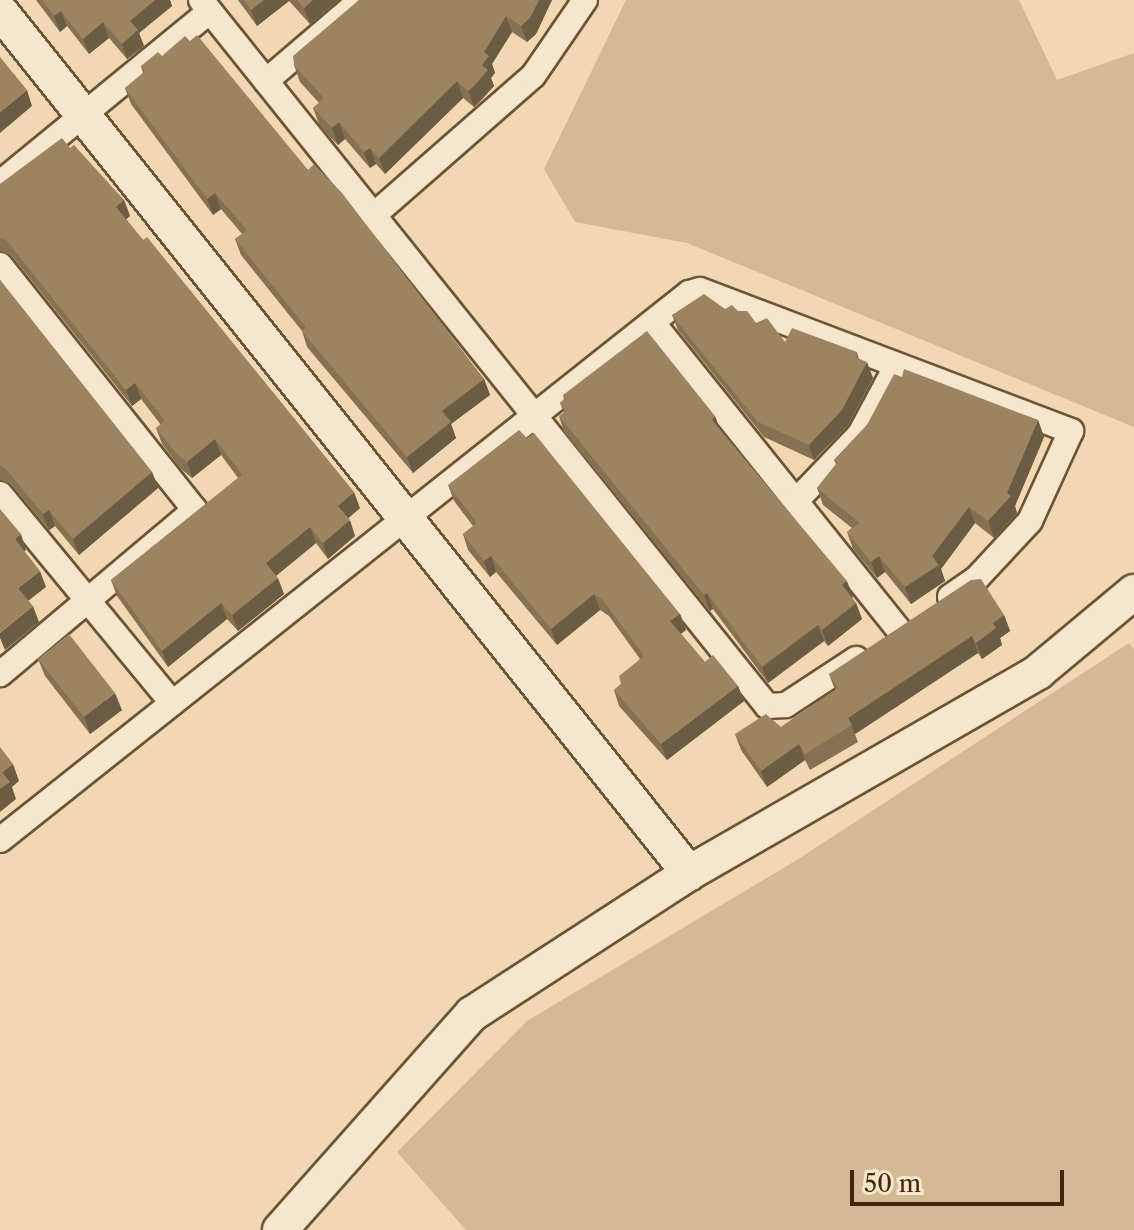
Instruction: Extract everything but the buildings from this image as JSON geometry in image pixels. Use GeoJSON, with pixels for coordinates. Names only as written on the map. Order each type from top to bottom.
{"type":"FeatureCollection","features":[{"type":"Feature","properties":{"kind":"street"},"geometry":{"type":"LineString","coordinates":[[266,81],[361,0]]}},
{"type":"Feature","properties":{"kind":"street"},"geometry":{"type":"LineString","coordinates":[[374,215],[533,76],[585,0]]}},
{"type":"Feature","properties":{"kind":"street"},"geometry":{"type":"LineString","coordinates":[[0,183],[83,115],[205,6],[533,417],[767,706],[786,705],[977,578],[1008,548],[1046,493],[1071,431],[700,290],[653,323],[533,417],[405,517],[0,840]]}},
{"type":"Feature","properties":{"kind":"street"},"geometry":{"type":"LineString","coordinates":[[0,11],[689,873]]}},
{"type":"Feature","properties":{"kind":"street"},"geometry":{"type":"LineString","coordinates":[[0,265],[195,510],[0,674]]}},
{"type":"Feature","properties":{"kind":"street"},"geometry":{"type":"LineString","coordinates":[[653,323],[796,501],[885,640]]}},
{"type":"Feature","properties":{"kind":"street"},"geometry":{"type":"LineString","coordinates":[[796,501],[849,449],[897,365]]}},
{"type":"Feature","properties":{"kind":"street"},"geometry":{"type":"LineString","coordinates":[[0,494],[172,703]]}},
{"type":"Feature","properties":{"kind":"street"},"geometry":{"type":"LineString","coordinates":[[280,1230],[472,1014],[689,873],[1038,672],[1134,592]]}},
{"type":"Feature","properties":{"kind":"shaded area"},"geometry":{"type":"Polygon","coordinates":[[[626,0],[1019,0],[1057,80],[1134,53],[1134,427],[687,243],[575,222],[544,169],[626,0]]]}},
{"type":"Feature","properties":{"kind":"shaded area"},"geometry":{"type":"Polygon","coordinates":[[[1129,643],[1134,649],[1134,1230],[466,1230],[397,1152],[527,1021],[800,858],[1129,643]]]}}]}
